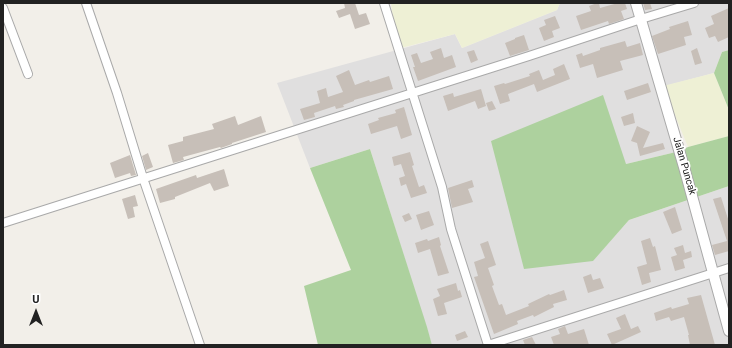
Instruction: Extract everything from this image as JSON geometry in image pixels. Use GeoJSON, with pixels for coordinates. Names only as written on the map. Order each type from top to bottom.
{"type":"FeatureCollection","features":[{"type":"Feature","properties":{"kind":"street"},"geometry":{"type":"LineString","coordinates":[[86,3],[117,93],[142,178],[200,345]]}},
{"type":"Feature","properties":{"kind":"street"},"geometry":{"type":"LineString","coordinates":[[384,3],[442,187],[451,228],[488,345],[729,268]]}},
{"type":"Feature","properties":{"kind":"street","name":"Jalan Puncak"},"geometry":{"type":"LineString","coordinates":[[636,3],[686,174],[729,331]]}},
{"type":"Feature","properties":{"kind":"street"},"geometry":{"type":"LineString","coordinates":[[3,223],[694,3]]}},
{"type":"Feature","properties":{"kind":"street"},"geometry":{"type":"LineString","coordinates":[[3,8],[28,74]]}},
{"type":"Feature","properties":{"kind":"shaded area"},"geometry":{"type":"Polygon","coordinates":[[[560,3],[729,3],[729,50],[722,52],[714,73],[658,88],[676,152],[626,164],[593,260],[629,220],[729,186],[729,345],[432,345],[370,149],[310,168],[277,83],[455,34],[462,48],[557,10],[560,3]]]}},
{"type":"Feature","properties":{"kind":"green space"},"geometry":{"type":"Polygon","coordinates":[[[391,3],[560,3],[557,10],[462,48],[455,34],[397,49],[391,3]]]}},
{"type":"Feature","properties":{"kind":"green space"},"geometry":{"type":"Polygon","coordinates":[[[729,50],[729,110],[714,73],[722,52],[729,50]]]}},
{"type":"Feature","properties":{"kind":"green space"},"geometry":{"type":"Polygon","coordinates":[[[714,73],[729,110],[729,136],[688,147],[663,86],[714,73]]]}},
{"type":"Feature","properties":{"kind":"green space"},"geometry":{"type":"Polygon","coordinates":[[[603,95],[626,164],[676,152],[688,147],[729,136],[729,186],[629,220],[593,261],[524,269],[491,141],[603,95]]]}},
{"type":"Feature","properties":{"kind":"green space"},"geometry":{"type":"Polygon","coordinates":[[[370,149],[432,345],[318,345],[304,286],[351,270],[310,168],[370,149]]]}},
{"type":"Feature","properties":{"kind":"building"},"geometry":{"type":"Polygon","coordinates":[[[344,3],[355,3],[359,15],[366,13],[370,24],[355,29],[350,14],[339,18],[336,11],[345,8],[344,3]]]}},
{"type":"Feature","properties":{"kind":"building"},"geometry":{"type":"Polygon","coordinates":[[[599,3],[600,8],[618,3],[625,3],[627,9],[621,11],[624,19],[609,24],[608,21],[581,30],[576,16],[591,11],[589,6],[599,3]]]}},
{"type":"Feature","properties":{"kind":"building"},"geometry":{"type":"Polygon","coordinates":[[[643,3],[650,3],[652,9],[645,10],[643,3]]]}},
{"type":"Feature","properties":{"kind":"building"},"geometry":{"type":"Polygon","coordinates":[[[729,8],[729,37],[718,42],[715,36],[709,38],[705,28],[714,24],[711,16],[729,8]]]}},
{"type":"Feature","properties":{"kind":"building"},"geometry":{"type":"Polygon","coordinates":[[[555,16],[560,28],[552,31],[554,37],[544,41],[539,28],[546,25],[544,20],[555,16]]]}},
{"type":"Feature","properties":{"kind":"building"},"geometry":{"type":"Polygon","coordinates":[[[688,21],[692,35],[684,37],[686,45],[658,54],[652,36],[670,29],[669,27],[688,21]]]}},
{"type":"Feature","properties":{"kind":"building"},"geometry":{"type":"Polygon","coordinates":[[[524,35],[529,50],[510,56],[505,43],[524,35]]]}},
{"type":"Feature","properties":{"kind":"building"},"geometry":{"type":"Polygon","coordinates":[[[625,41],[627,47],[640,43],[643,55],[620,61],[623,70],[597,78],[593,64],[580,68],[576,55],[582,53],[583,56],[600,50],[600,48],[625,41]]]}},
{"type":"Feature","properties":{"kind":"building"},"geometry":{"type":"Polygon","coordinates":[[[441,48],[444,58],[452,55],[456,67],[418,81],[411,55],[417,53],[421,63],[433,59],[430,52],[441,48]]]}},
{"type":"Feature","properties":{"kind":"building"},"geometry":{"type":"Polygon","coordinates":[[[697,48],[702,63],[695,65],[691,51],[697,48]]]}},
{"type":"Feature","properties":{"kind":"building"},"geometry":{"type":"Polygon","coordinates":[[[474,50],[478,60],[471,63],[467,52],[474,50]]]}},
{"type":"Feature","properties":{"kind":"building"},"geometry":{"type":"Polygon","coordinates":[[[564,64],[570,79],[537,92],[534,84],[508,94],[510,101],[500,104],[494,86],[530,76],[529,74],[539,70],[543,80],[555,75],[553,69],[564,64]]]}},
{"type":"Feature","properties":{"kind":"building"},"geometry":{"type":"Polygon","coordinates":[[[349,70],[355,85],[369,80],[370,82],[389,76],[393,89],[354,100],[343,105],[344,107],[336,109],[335,106],[314,113],[315,117],[304,120],[300,109],[320,103],[317,91],[326,88],[328,97],[343,92],[336,76],[349,70]]]}},
{"type":"Feature","properties":{"kind":"building"},"geometry":{"type":"Polygon","coordinates":[[[648,83],[651,92],[627,100],[624,91],[648,83]]]}},
{"type":"Feature","properties":{"kind":"building"},"geometry":{"type":"Polygon","coordinates":[[[481,89],[486,106],[478,109],[475,101],[448,111],[443,96],[453,93],[454,97],[481,89]]]}},
{"type":"Feature","properties":{"kind":"building"},"geometry":{"type":"Polygon","coordinates":[[[492,101],[496,109],[489,111],[486,103],[492,101]]]}},
{"type":"Feature","properties":{"kind":"building"},"geometry":{"type":"Polygon","coordinates":[[[404,107],[412,135],[401,139],[397,126],[371,134],[368,124],[379,120],[378,118],[396,113],[395,110],[404,107]]]}},
{"type":"Feature","properties":{"kind":"building"},"geometry":{"type":"Polygon","coordinates":[[[633,113],[635,123],[624,126],[621,117],[633,113]]]}},
{"type":"Feature","properties":{"kind":"building"},"geometry":{"type":"Polygon","coordinates":[[[235,116],[238,125],[261,116],[266,132],[221,148],[220,147],[183,157],[184,160],[173,163],[168,145],[183,141],[183,137],[214,129],[212,124],[235,116]]]}},
{"type":"Feature","properties":{"kind":"building"},"geometry":{"type":"Polygon","coordinates":[[[637,126],[650,132],[643,148],[663,143],[665,149],[640,156],[637,143],[631,141],[637,126]]]}},
{"type":"Feature","properties":{"kind":"building"},"geometry":{"type":"Polygon","coordinates":[[[410,152],[414,165],[412,166],[419,187],[424,185],[427,193],[411,198],[406,184],[401,186],[399,178],[405,176],[401,164],[394,166],[392,157],[410,152]]]}},
{"type":"Feature","properties":{"kind":"building"},"geometry":{"type":"Polygon","coordinates":[[[148,153],[153,167],[146,170],[142,156],[148,153]]]}},
{"type":"Feature","properties":{"kind":"building"},"geometry":{"type":"Polygon","coordinates":[[[130,155],[136,175],[131,176],[130,173],[115,178],[110,163],[130,155]]]}},
{"type":"Feature","properties":{"kind":"building"},"geometry":{"type":"Polygon","coordinates":[[[224,169],[229,186],[214,191],[210,183],[175,197],[175,199],[160,203],[156,189],[196,175],[197,178],[224,169]]]}},
{"type":"Feature","properties":{"kind":"building"},"geometry":{"type":"Polygon","coordinates":[[[472,180],[474,187],[468,189],[473,202],[452,208],[448,188],[472,180]]]}},
{"type":"Feature","properties":{"kind":"building"},"geometry":{"type":"Polygon","coordinates":[[[135,195],[138,206],[133,207],[135,217],[128,219],[122,199],[135,195]]]}},
{"type":"Feature","properties":{"kind":"building"},"geometry":{"type":"Polygon","coordinates":[[[721,197],[729,222],[729,251],[715,255],[712,245],[727,241],[713,199],[721,197]]]}},
{"type":"Feature","properties":{"kind":"building"},"geometry":{"type":"Polygon","coordinates":[[[675,207],[682,230],[672,234],[663,212],[675,207]]]}},
{"type":"Feature","properties":{"kind":"building"},"geometry":{"type":"Polygon","coordinates":[[[429,211],[434,225],[421,230],[416,215],[429,211]]]}},
{"type":"Feature","properties":{"kind":"building"},"geometry":{"type":"Polygon","coordinates":[[[409,213],[412,219],[405,222],[402,216],[409,213]]]}},
{"type":"Feature","properties":{"kind":"building"},"geometry":{"type":"Polygon","coordinates":[[[439,237],[440,246],[449,273],[438,276],[430,249],[418,253],[415,243],[427,239],[428,241],[439,237]]]}},
{"type":"Feature","properties":{"kind":"building"},"geometry":{"type":"Polygon","coordinates":[[[650,238],[653,247],[655,246],[661,270],[649,273],[651,282],[642,285],[637,267],[647,264],[641,241],[650,238]]]}},
{"type":"Feature","properties":{"kind":"building"},"geometry":{"type":"Polygon","coordinates":[[[488,241],[496,265],[488,268],[494,285],[492,286],[499,305],[502,304],[506,315],[529,306],[528,304],[549,294],[550,295],[564,290],[567,300],[553,304],[554,307],[534,317],[533,315],[517,321],[518,324],[494,334],[474,277],[478,276],[474,262],[485,258],[480,244],[488,241]]]}},
{"type":"Feature","properties":{"kind":"building"},"geometry":{"type":"Polygon","coordinates":[[[683,245],[685,253],[691,251],[692,257],[683,260],[685,268],[675,271],[671,257],[677,255],[674,248],[683,245]]]}},
{"type":"Feature","properties":{"kind":"building"},"geometry":{"type":"Polygon","coordinates":[[[591,274],[593,280],[600,278],[604,288],[588,293],[583,277],[591,274]]]}},
{"type":"Feature","properties":{"kind":"building"},"geometry":{"type":"Polygon","coordinates":[[[456,283],[458,291],[460,290],[462,297],[444,303],[447,314],[438,316],[433,299],[440,296],[437,289],[456,283]]]}},
{"type":"Feature","properties":{"kind":"building"},"geometry":{"type":"Polygon","coordinates":[[[701,295],[715,345],[690,345],[684,317],[671,321],[669,317],[656,321],[654,313],[671,307],[672,309],[689,304],[687,298],[701,295]]]}},
{"type":"Feature","properties":{"kind":"building"},"geometry":{"type":"Polygon","coordinates":[[[625,314],[631,329],[638,326],[641,332],[612,345],[607,334],[621,329],[616,318],[625,314]]]}},
{"type":"Feature","properties":{"kind":"building"},"geometry":{"type":"Polygon","coordinates":[[[565,326],[568,334],[584,329],[589,345],[554,345],[551,337],[560,334],[558,329],[565,326]]]}},
{"type":"Feature","properties":{"kind":"building"},"geometry":{"type":"Polygon","coordinates":[[[465,331],[468,337],[457,341],[455,335],[465,331]]]}},
{"type":"Feature","properties":{"kind":"building"},"geometry":{"type":"Polygon","coordinates":[[[532,337],[536,345],[525,345],[523,340],[532,337]]]}}]}
